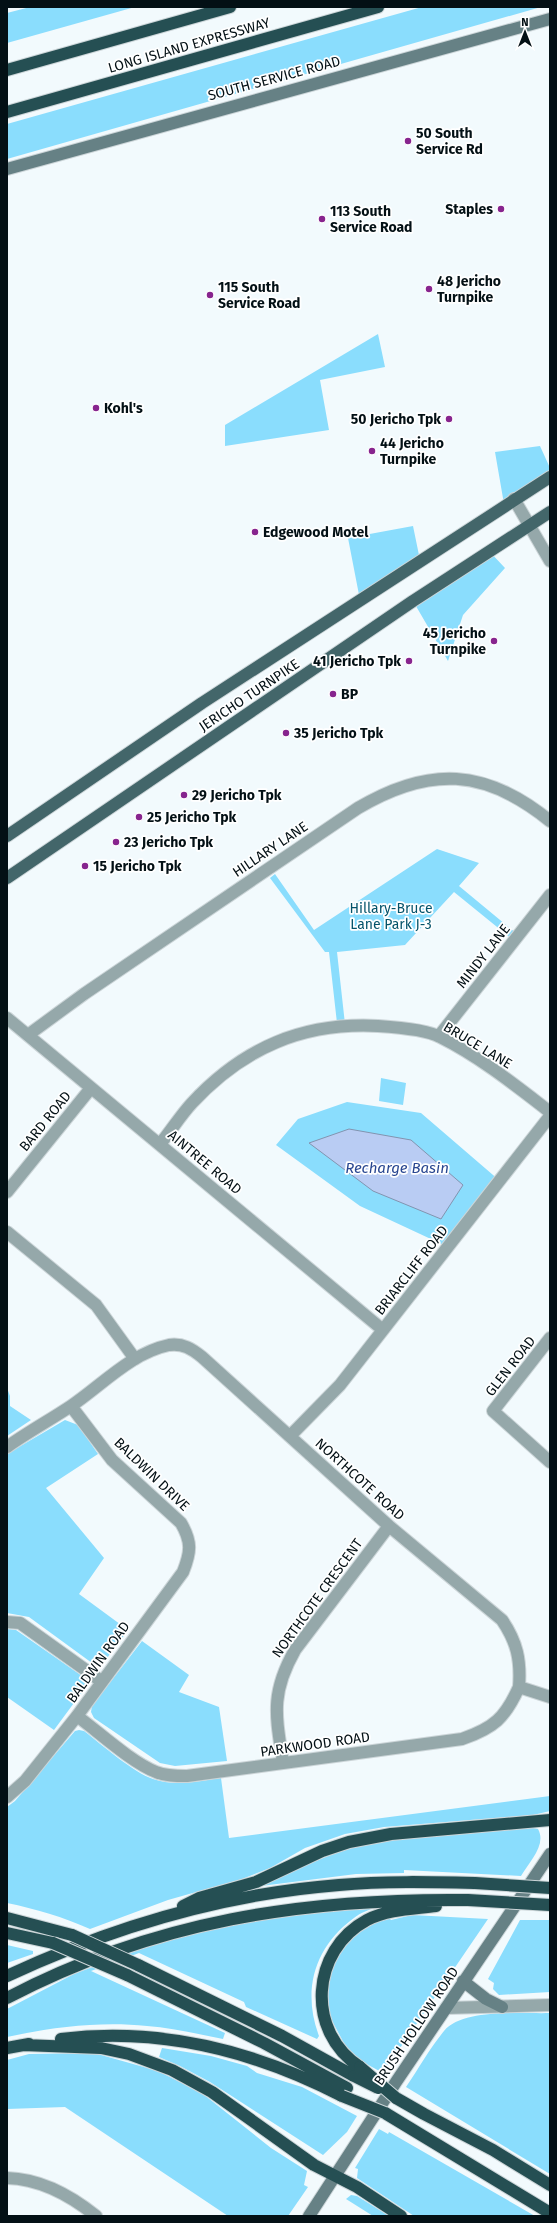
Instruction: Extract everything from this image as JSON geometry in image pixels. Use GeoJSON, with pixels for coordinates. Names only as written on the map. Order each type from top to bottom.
{"type":"FeatureCollection","features":[{"type":"Feature","properties":{"kind":"highway","name":"LONG ISLAND EXPRESSWAY"},"geometry":{"type":"LineString","coordinates":[[7,70],[230,7]]}},
{"type":"Feature","properties":{"kind":"highway","name":"LONG ISLAND EXPRESSWAY"},"geometry":{"type":"LineString","coordinates":[[7,112],[378,7]]}},
{"type":"Feature","properties":{"kind":"highway"},"geometry":{"type":"LineString","coordinates":[[162,1917],[199,1898],[256,1882],[322,1851],[349,1842],[391,1834],[550,1820]]}},
{"type":"Feature","properties":{"kind":"highway"},"geometry":{"type":"LineString","coordinates":[[7,1976],[77,1946],[162,1917],[235,1899],[337,1885],[419,1882],[475,1883],[550,1888]]}},
{"type":"Feature","properties":{"kind":"highway"},"geometry":{"type":"LineString","coordinates":[[7,1998],[73,1966],[124,1947],[237,1918],[288,1909],[410,1900],[468,1900],[550,1905]]}},
{"type":"Feature","properties":{"kind":"highway"},"geometry":{"type":"LineString","coordinates":[[357,2071],[334,2042],[322,2012],[322,1985],[326,1968],[334,1951],[353,1929],[375,1916],[468,1900]]}},
{"type":"Feature","properties":{"kind":"highway"},"geometry":{"type":"LineString","coordinates":[[7,1918],[72,1935],[138,1965],[357,2071],[396,2098],[493,2150],[550,2185]]}},
{"type":"Feature","properties":{"kind":"highway"},"geometry":{"type":"LineString","coordinates":[[7,1933],[53,1944],[128,1975],[264,2043],[344,2092],[414,2130],[550,2213]]}},
{"type":"Feature","properties":{"kind":"highway"},"geometry":{"type":"LineString","coordinates":[[7,2048],[88,2037],[132,2037],[180,2041],[221,2049],[259,2060],[344,2092]]}},
{"type":"Feature","properties":{"kind":"highway"},"geometry":{"type":"LineString","coordinates":[[22,2045],[102,2048],[130,2054],[157,2063],[199,2084],[314,2165],[357,2187],[401,2216]]}},
{"type":"Feature","properties":{"kind":"main road","name":"SOUTH SERVICE ROAD"},"geometry":{"type":"LineString","coordinates":[[7,169],[550,18]]}},
{"type":"Feature","properties":{"kind":"main road","name":"JERICHO TURNPIKE"},"geometry":{"type":"LineString","coordinates":[[7,836],[192,710],[550,477]]}},
{"type":"Feature","properties":{"kind":"main road","name":"JERICHO TURNPIKE"},"geometry":{"type":"LineString","coordinates":[[7,878],[413,601],[550,512]]}},
{"type":"Feature","properties":{"kind":"main road","name":"BRUSH HOLLOW ROAD"},"geometry":{"type":"LineString","coordinates":[[309,2216],[334,2176],[550,1854]]}},
{"type":"Feature","properties":{"kind":"main road"},"geometry":{"type":"LineString","coordinates":[[464,1981],[486,1999],[502,2007]]}},
{"type":"Feature","properties":{"kind":"street"},"geometry":{"type":"LineString","coordinates":[[514,499],[550,561]]}},
{"type":"Feature","properties":{"kind":"street","name":"HILLARY LANE"},"geometry":{"type":"LineString","coordinates":[[28,1035],[84,994],[358,808],[398,787],[419,781],[441,778],[472,780],[492,785],[516,796],[550,821]]}},
{"type":"Feature","properties":{"kind":"street","name":"MINDY LANE"},"geometry":{"type":"LineString","coordinates":[[439,1036],[550,895]]}},
{"type":"Feature","properties":{"kind":"street","name":"AINTREE ROAD"},"geometry":{"type":"LineString","coordinates":[[7,1018],[383,1330]]}},
{"type":"Feature","properties":{"kind":"street","name":"BRUCE LANE"},"geometry":{"type":"LineString","coordinates":[[160,1144],[191,1104],[223,1074],[252,1054],[289,1037],[322,1028],[355,1025],[394,1027],[439,1036],[492,1068],[550,1112]]}},
{"type":"Feature","properties":{"kind":"street","name":"BARD ROAD"},"geometry":{"type":"LineString","coordinates":[[7,1192],[91,1088]]}},
{"type":"Feature","properties":{"kind":"street","name":"BRIARCLIFF ROAD"},"geometry":{"type":"LineString","coordinates":[[290,1436],[340,1385],[550,1116]]}},
{"type":"Feature","properties":{"kind":"street"},"geometry":{"type":"LineString","coordinates":[[7,1232],[96,1305],[135,1359],[71,1406],[26,1433],[7,1447]]}},
{"type":"Feature","properties":{"kind":"street","name":"GLEN ROAD"},"geometry":{"type":"LineString","coordinates":[[550,1338],[493,1411],[550,1462]]}},
{"type":"Feature","properties":{"kind":"street","name":"NORTHCOTE ROAD"},"geometry":{"type":"LineString","coordinates":[[135,1359],[170,1345],[183,1345],[191,1348],[388,1526],[502,1620],[512,1635],[517,1648],[520,1666],[519,1687]]}},
{"type":"Feature","properties":{"kind":"street","name":"BALDWIN DRIVE"},"geometry":{"type":"LineString","coordinates":[[71,1406],[112,1460],[181,1524],[186,1533]]}},
{"type":"Feature","properties":{"kind":"street","name":"NORTHCOTE CRESCENT"},"geometry":{"type":"LineString","coordinates":[[283,1763],[276,1711],[278,1688],[283,1670],[295,1650],[388,1526]]}},
{"type":"Feature","properties":{"kind":"street","name":"BALDWIN ROAD"},"geometry":{"type":"LineString","coordinates":[[7,1797],[25,1781],[77,1716],[101,1681],[183,1572],[189,1556],[186,1533]]}},
{"type":"Feature","properties":{"kind":"street"},"geometry":{"type":"LineString","coordinates":[[7,1622],[20,1623],[101,1681]]}},
{"type":"Feature","properties":{"kind":"street"},"geometry":{"type":"LineString","coordinates":[[519,1687],[550,1697]]}},
{"type":"Feature","properties":{"kind":"street","name":"PARKWOOD ROAD"},"geometry":{"type":"LineString","coordinates":[[77,1716],[140,1763],[164,1775],[187,1776],[462,1739],[492,1726],[509,1709],[519,1687]]}},
{"type":"Feature","properties":{"kind":"street"},"geometry":{"type":"LineString","coordinates":[[446,2008],[550,2005]]}},
{"type":"Feature","properties":{"kind":"street"},"geometry":{"type":"LineString","coordinates":[[7,2178],[42,2184],[62,2192],[96,2216]]}},
{"type":"Feature","properties":{"kind":"green space"},"geometry":{"type":"Polygon","coordinates":[[[30,7],[135,7],[7,43],[7,13],[30,7]]]}},
{"type":"Feature","properties":{"kind":"green space"},"geometry":{"type":"Polygon","coordinates":[[[422,7],[541,7],[7,159],[7,124],[422,7]]]}},
{"type":"Feature","properties":{"kind":"green space"},"geometry":{"type":"Polygon","coordinates":[[[378,334],[385,367],[320,380],[329,430],[225,446],[225,425],[378,334]]]}},
{"type":"Feature","properties":{"kind":"green space"},"geometry":{"type":"Polygon","coordinates":[[[540,446],[550,468],[550,477],[504,504],[495,452],[540,446]]]}},
{"type":"Feature","properties":{"kind":"green space"},"geometry":{"type":"Polygon","coordinates":[[[413,526],[420,560],[360,600],[348,538],[413,526]]]}},
{"type":"Feature","properties":{"kind":"green space"},"geometry":{"type":"Polygon","coordinates":[[[489,551],[505,568],[463,615],[448,661],[413,601],[489,551]]]}},
{"type":"Feature","properties":{"kind":"green space","name":"Hillary-Bruce Lane Park J-3"},"geometry":{"type":"Polygon","coordinates":[[[437,849],[479,863],[459,886],[517,934],[513,940],[454,892],[405,945],[337,952],[345,1024],[337,1023],[329,952],[325,952],[270,878],[275,874],[314,930],[437,849]]]}},
{"type":"Feature","properties":{"kind":"green space"},"geometry":{"type":"Polygon","coordinates":[[[381,1078],[406,1083],[403,1105],[379,1101],[381,1078]]]}},
{"type":"Feature","properties":{"kind":"green space"},"geometry":{"type":"Polygon","coordinates":[[[347,1102],[421,1113],[500,1181],[448,1247],[360,1206],[276,1145],[298,1119],[347,1102]]]}},
{"type":"Feature","properties":{"kind":"green space"},"geometry":{"type":"Polygon","coordinates":[[[7,1388],[10,1396],[10,1406],[31,1420],[7,1436],[7,1388]]]}},
{"type":"Feature","properties":{"kind":"green space"},"geometry":{"type":"Polygon","coordinates":[[[65,1420],[78,1425],[98,1454],[46,1488],[104,1558],[79,1594],[128,1630],[104,1662],[99,1665],[92,1663],[29,1617],[7,1613],[7,1454],[65,1420]]]}},
{"type":"Feature","properties":{"kind":"green space"},"geometry":{"type":"Polygon","coordinates":[[[7,1629],[16,1630],[82,1676],[85,1683],[85,1688],[54,1730],[7,1697],[7,1629]]]}},
{"type":"Feature","properties":{"kind":"green space"},"geometry":{"type":"Polygon","coordinates":[[[142,1641],[189,1675],[179,1692],[219,1707],[227,1761],[175,1766],[160,1763],[94,1718],[91,1712],[92,1706],[142,1641]]]}},
{"type":"Feature","properties":{"kind":"green space"},"geometry":{"type":"Polygon","coordinates":[[[75,1731],[84,1731],[137,1771],[153,1779],[169,1783],[178,1783],[221,1778],[229,1838],[550,1796],[550,1811],[533,1815],[384,1827],[345,1834],[305,1848],[270,1868],[242,1879],[168,1900],[90,1929],[49,1914],[7,1903],[7,1807],[15,1801],[75,1731]]]}},
{"type":"Feature","properties":{"kind":"green space"},"geometry":{"type":"Polygon","coordinates":[[[528,1827],[538,1829],[540,1841],[536,1853],[521,1876],[404,1870],[404,1873],[356,1874],[261,1886],[259,1883],[354,1846],[379,1841],[528,1827]]]}},
{"type":"Feature","properties":{"kind":"green space"},"geometry":{"type":"Polygon","coordinates":[[[376,1907],[356,1916],[340,1930],[329,1942],[321,1956],[315,1971],[312,1987],[314,2019],[319,2036],[317,2039],[246,2007],[244,2002],[139,1953],[91,1971],[225,2033],[223,2039],[166,2028],[112,2024],[41,2030],[7,2037],[7,2009],[74,1974],[148,1946],[236,1923],[302,1912],[376,1907]]]}},
{"type":"Feature","properties":{"kind":"green space"},"geometry":{"type":"Polygon","coordinates":[[[412,1915],[488,1919],[383,2073],[361,2061],[346,2047],[330,2017],[326,1988],[333,1959],[356,1932],[387,1916],[391,1920],[412,1915]]]}},
{"type":"Feature","properties":{"kind":"green space"},"geometry":{"type":"Polygon","coordinates":[[[520,1920],[550,1920],[550,1992],[499,1995],[493,1989],[494,1983],[488,1979],[520,1920]]]}},
{"type":"Feature","properties":{"kind":"green space"},"geometry":{"type":"Polygon","coordinates":[[[7,1945],[33,1951],[33,1954],[7,1963],[7,1945]]]}},
{"type":"Feature","properties":{"kind":"green space"},"geometry":{"type":"Polygon","coordinates":[[[550,2013],[550,2174],[406,2087],[429,2051],[444,2031],[453,2024],[479,2015],[550,2013]]]}},
{"type":"Feature","properties":{"kind":"green space"},"geometry":{"type":"Polygon","coordinates":[[[162,2048],[211,2056],[247,2066],[257,2073],[302,2087],[357,2116],[347,2132],[323,2155],[210,2082],[159,2057],[162,2048]]]}},
{"type":"Feature","properties":{"kind":"green space"},"geometry":{"type":"Polygon","coordinates":[[[94,2053],[158,2071],[203,2094],[271,2148],[307,2171],[304,2185],[308,2187],[288,2216],[228,2216],[65,2107],[7,2109],[7,2060],[29,2054],[94,2053]]]}},
{"type":"Feature","properties":{"kind":"green space"},"geometry":{"type":"Polygon","coordinates":[[[379,2129],[388,2134],[389,2132],[535,2216],[414,2216],[357,2178],[358,2169],[355,2168],[379,2129]]]}},
{"type":"Feature","properties":{"kind":"green space"},"geometry":{"type":"Polygon","coordinates":[[[351,2195],[357,2196],[389,2216],[373,2216],[346,2199],[351,2195]]]}},
{"type":"Feature","properties":{"kind":"water","name":"Recharge Basin"},"geometry":{"type":"Polygon","coordinates":[[[349,1129],[411,1140],[463,1185],[441,1219],[373,1191],[309,1143],[349,1129]]]}},
{"type":"Feature","properties":{"kind":"place","name":"50 South Service Rd"},"geometry":{"type":"Point","coordinates":[408,141]}},
{"type":"Feature","properties":{"kind":"place","name":"Staples"},"geometry":{"type":"Point","coordinates":[501,209]}},
{"type":"Feature","properties":{"kind":"place","name":"113 South Service Road"},"geometry":{"type":"Point","coordinates":[322,219]}},
{"type":"Feature","properties":{"kind":"place","name":"48 Jericho Turnpike"},"geometry":{"type":"Point","coordinates":[429,289]}},
{"type":"Feature","properties":{"kind":"place","name":"115 South Service Road"},"geometry":{"type":"Point","coordinates":[210,295]}},
{"type":"Feature","properties":{"kind":"place","name":"Kohl's"},"geometry":{"type":"Point","coordinates":[96,408]}},
{"type":"Feature","properties":{"kind":"place","name":"50 Jericho Tpk"},"geometry":{"type":"Point","coordinates":[449,419]}},
{"type":"Feature","properties":{"kind":"place","name":"44 Jericho Turnpike"},"geometry":{"type":"Point","coordinates":[372,451]}},
{"type":"Feature","properties":{"kind":"place","name":"Edgewood Motel"},"geometry":{"type":"Point","coordinates":[255,532]}},
{"type":"Feature","properties":{"kind":"place","name":"45 Jericho Turnpike"},"geometry":{"type":"Point","coordinates":[494,641]}},
{"type":"Feature","properties":{"kind":"place","name":"41 Jericho Tpk"},"geometry":{"type":"Point","coordinates":[409,661]}},
{"type":"Feature","properties":{"kind":"place","name":"BP"},"geometry":{"type":"Point","coordinates":[333,694]}},
{"type":"Feature","properties":{"kind":"place","name":"35 Jericho Tpk"},"geometry":{"type":"Point","coordinates":[286,733]}},
{"type":"Feature","properties":{"kind":"place","name":"29 Jericho Tpk"},"geometry":{"type":"Point","coordinates":[184,795]}},
{"type":"Feature","properties":{"kind":"place","name":"25 Jericho Tpk"},"geometry":{"type":"Point","coordinates":[139,817]}},
{"type":"Feature","properties":{"kind":"place","name":"23 Jericho Tpk"},"geometry":{"type":"Point","coordinates":[116,842]}},
{"type":"Feature","properties":{"kind":"place","name":"15 Jericho Tpk"},"geometry":{"type":"Point","coordinates":[85,866]}}]}
